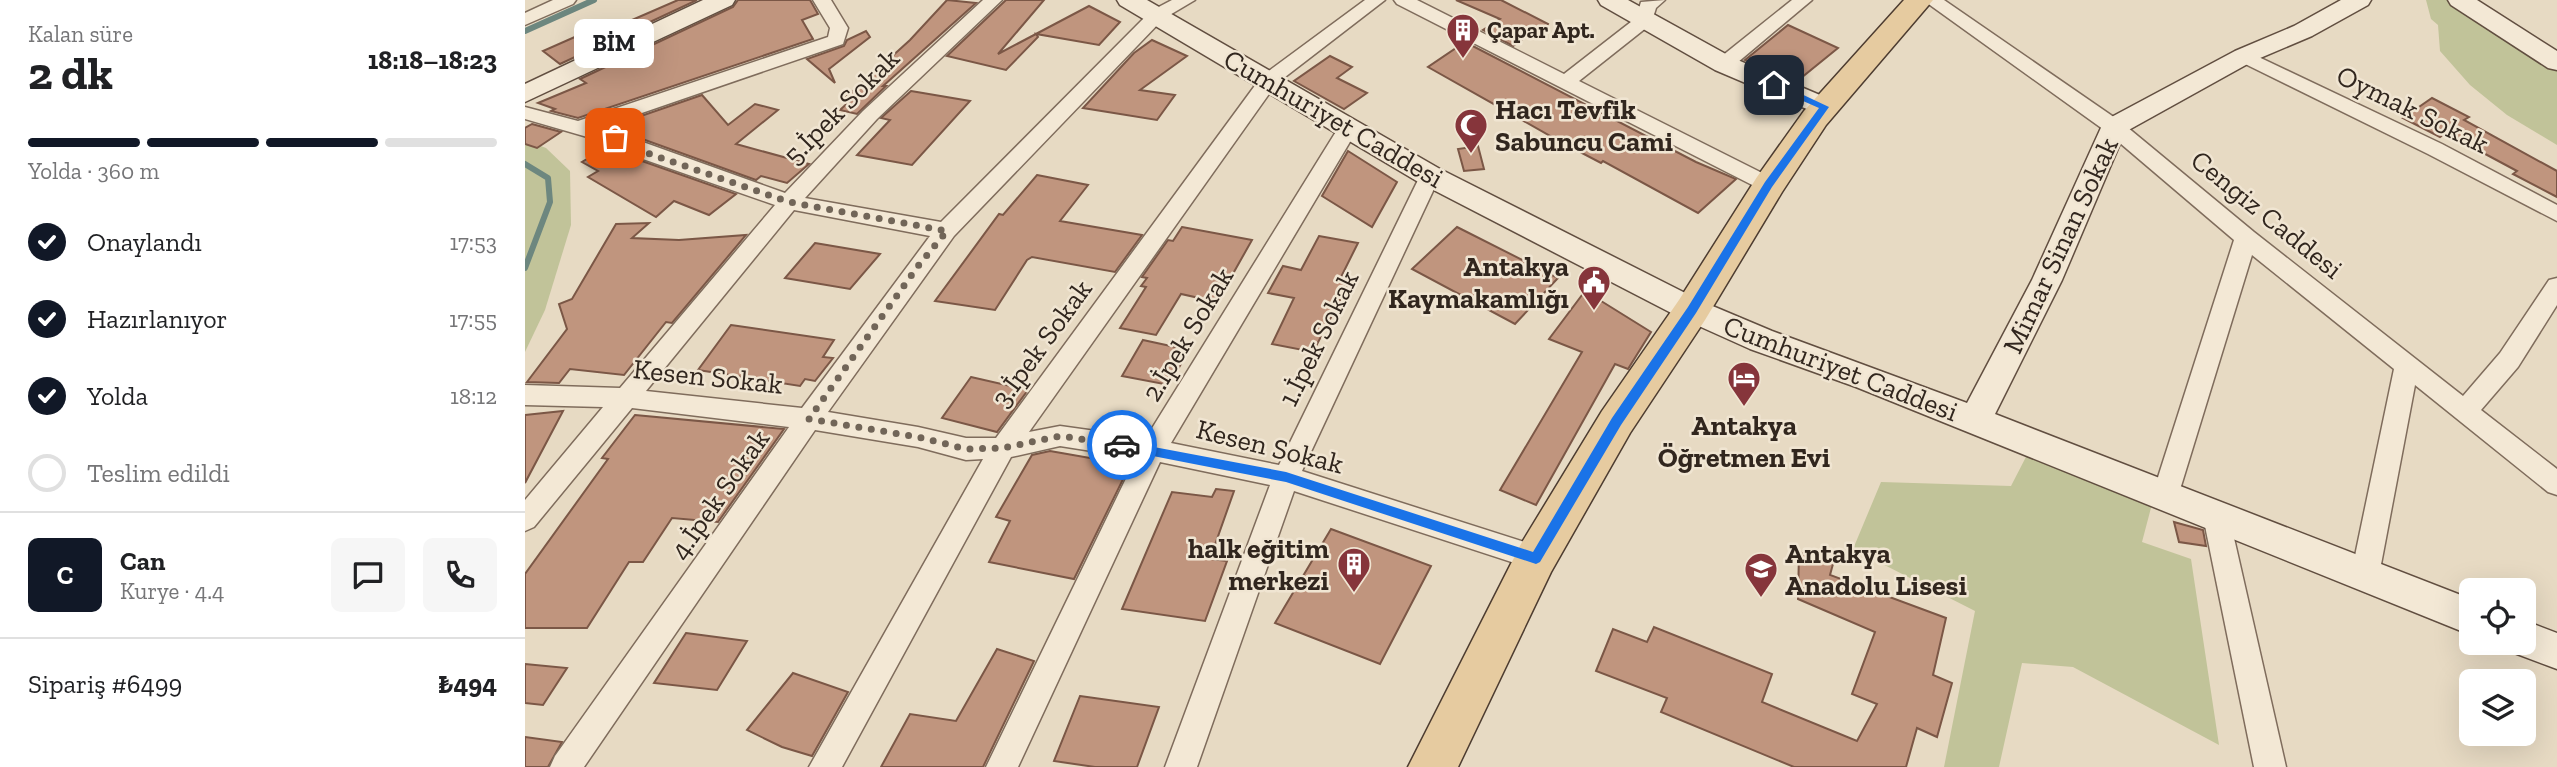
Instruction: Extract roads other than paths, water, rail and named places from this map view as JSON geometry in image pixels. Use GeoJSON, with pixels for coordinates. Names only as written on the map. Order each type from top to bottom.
{"type":"FeatureCollection","features":[{"type":"Feature","properties":{"kind":"main road","name":"Cumhuriyet Caddesi"},"geometry":{"type":"LineString","coordinates":[[1129,0],[1269,80],[1347,130],[1430,176],[1692,310]]}},
{"type":"Feature","properties":{"kind":"main road"},"geometry":{"type":"LineString","coordinates":[[1432,767],[1536,558],[1616,422],[1692,310],[1769,185],[1825,107],[1919,0]]}},
{"type":"Feature","properties":{"kind":"street"},"geometry":{"type":"LineString","coordinates":[[525,20],[567,0]]}},
{"type":"Feature","properties":{"kind":"street"},"geometry":{"type":"LineString","coordinates":[[525,94],[723,0]]}},
{"type":"Feature","properties":{"kind":"street"},"geometry":{"type":"LineString","coordinates":[[579,128],[836,40],[839,29],[822,0]]}},
{"type":"Feature","properties":{"kind":"street","name":"5.İpek Sokak"},"geometry":{"type":"LineString","coordinates":[[525,519],[789,202],[870,115],[993,0]]}},
{"type":"Feature","properties":{"kind":"street","name":"4.İpek Sokak"},"geometry":{"type":"LineString","coordinates":[[566,767],[918,266],[947,231],[1157,15],[1186,0]]}},
{"type":"Feature","properties":{"kind":"street","name":"3.İpek Sokak"},"geometry":{"type":"LineString","coordinates":[[825,767],[1003,448],[1269,80],[1376,0]]}},
{"type":"Feature","properties":{"kind":"street"},"geometry":{"type":"LineString","coordinates":[[1403,0],[1769,185]]}},
{"type":"Feature","properties":{"kind":"street"},"geometry":{"type":"LineString","coordinates":[[1610,0],[1651,10],[1724,64],[1825,107]]}},
{"type":"Feature","properties":{"kind":"street"},"geometry":{"type":"LineString","coordinates":[[1724,64],[1803,0]]}},
{"type":"Feature","properties":{"kind":"street","name":"Cengiz Caddesi"},"geometry":{"type":"LineString","coordinates":[[1932,0],[2114,127],[2246,237],[2557,484]]}},
{"type":"Feature","properties":{"kind":"street","name":"Mimar Sinan Sokak"},"geometry":{"type":"LineString","coordinates":[[1975,420],[2047,280],[2114,127],[2244,56],[2303,31],[2359,0]]}},
{"type":"Feature","properties":{"kind":"street"},"geometry":{"type":"LineString","coordinates":[[2460,0],[2557,62]]}},
{"type":"Feature","properties":{"kind":"street"},"geometry":{"type":"LineString","coordinates":[[1565,83],[1651,10]]}},
{"type":"Feature","properties":{"kind":"street","name":"Oymak Sokak"},"geometry":{"type":"LineString","coordinates":[[2244,56],[2435,149],[2557,214]]}},
{"type":"Feature","properties":{"kind":"street"},"geometry":{"type":"LineString","coordinates":[[525,113],[615,138],[650,154],[789,202],[947,231]]}},
{"type":"Feature","properties":{"kind":"street","name":"2.İpek Sokak"},"geometry":{"type":"LineString","coordinates":[[1002,767],[1153,450],[1347,130]]}},
{"type":"Feature","properties":{"kind":"street","name":"1.İpek Sokak"},"geometry":{"type":"LineString","coordinates":[[1181,767],[1286,477],[1430,176]]}},
{"type":"Feature","properties":{"kind":"street"},"geometry":{"type":"LineString","coordinates":[[2165,496],[2246,237]]}},
{"type":"Feature","properties":{"kind":"street"},"geometry":{"type":"LineString","coordinates":[[2466,410],[2509,360],[2557,286]]}},
{"type":"Feature","properties":{"kind":"street","name":"Cumhuriyet Caddesi"},"geometry":{"type":"LineString","coordinates":[[1692,310],[1761,340],[1868,378],[2459,612]]}},
{"type":"Feature","properties":{"kind":"street"},"geometry":{"type":"LineString","coordinates":[[2365,575],[2407,365]]}},
{"type":"Feature","properties":{"kind":"street","name":"Kesen Sokak"},"geometry":{"type":"LineString","coordinates":[[525,395],[627,398],[809,419],[918,437],[966,449],[1003,448],[1060,436],[1153,450],[1286,477],[1536,558]]}},
{"type":"Feature","properties":{"kind":"street"},"geometry":{"type":"LineString","coordinates":[[2216,516],[2270,767]]}},
{"type":"Feature","properties":{"kind":"street"},"geometry":{"type":"LineString","coordinates":[[2536,643],[2557,651]]}},
{"type":"Feature","properties":{"kind":"waterway"},"geometry":{"type":"LineString","coordinates":[[525,31],[594,0]]}},
{"type":"Feature","properties":{"kind":"waterway"},"geometry":{"type":"LineString","coordinates":[[525,164],[548,178],[550,202],[525,268]]}},
{"type":"Feature","properties":{"kind":"place","name":"Çapar Apt."},"geometry":{"type":"Point","coordinates":[1463,60]}},
{"type":"Feature","properties":{"kind":"place","name":"BİM"},"geometry":{"type":"Point","coordinates":[615,138]}},
{"type":"Feature","properties":{"kind":"place","name":"Hacı Tevfik Sabuncu Cami"},"geometry":{"type":"Point","coordinates":[1471,155]}},
{"type":"Feature","properties":{"kind":"place","name":"Antakya Kaymakamlığı"},"geometry":{"type":"Point","coordinates":[1594,312]}},
{"type":"Feature","properties":{"kind":"place","name":"Antakya Öğretmen Evi"},"geometry":{"type":"Point","coordinates":[1744,408]}},
{"type":"Feature","properties":{"kind":"place","name":"halk eğitim merkezi"},"geometry":{"type":"Point","coordinates":[1354,594]}},
{"type":"Feature","properties":{"kind":"place","name":"Antakya Anadolu Lisesi"},"geometry":{"type":"Point","coordinates":[1761,599]}}]}
